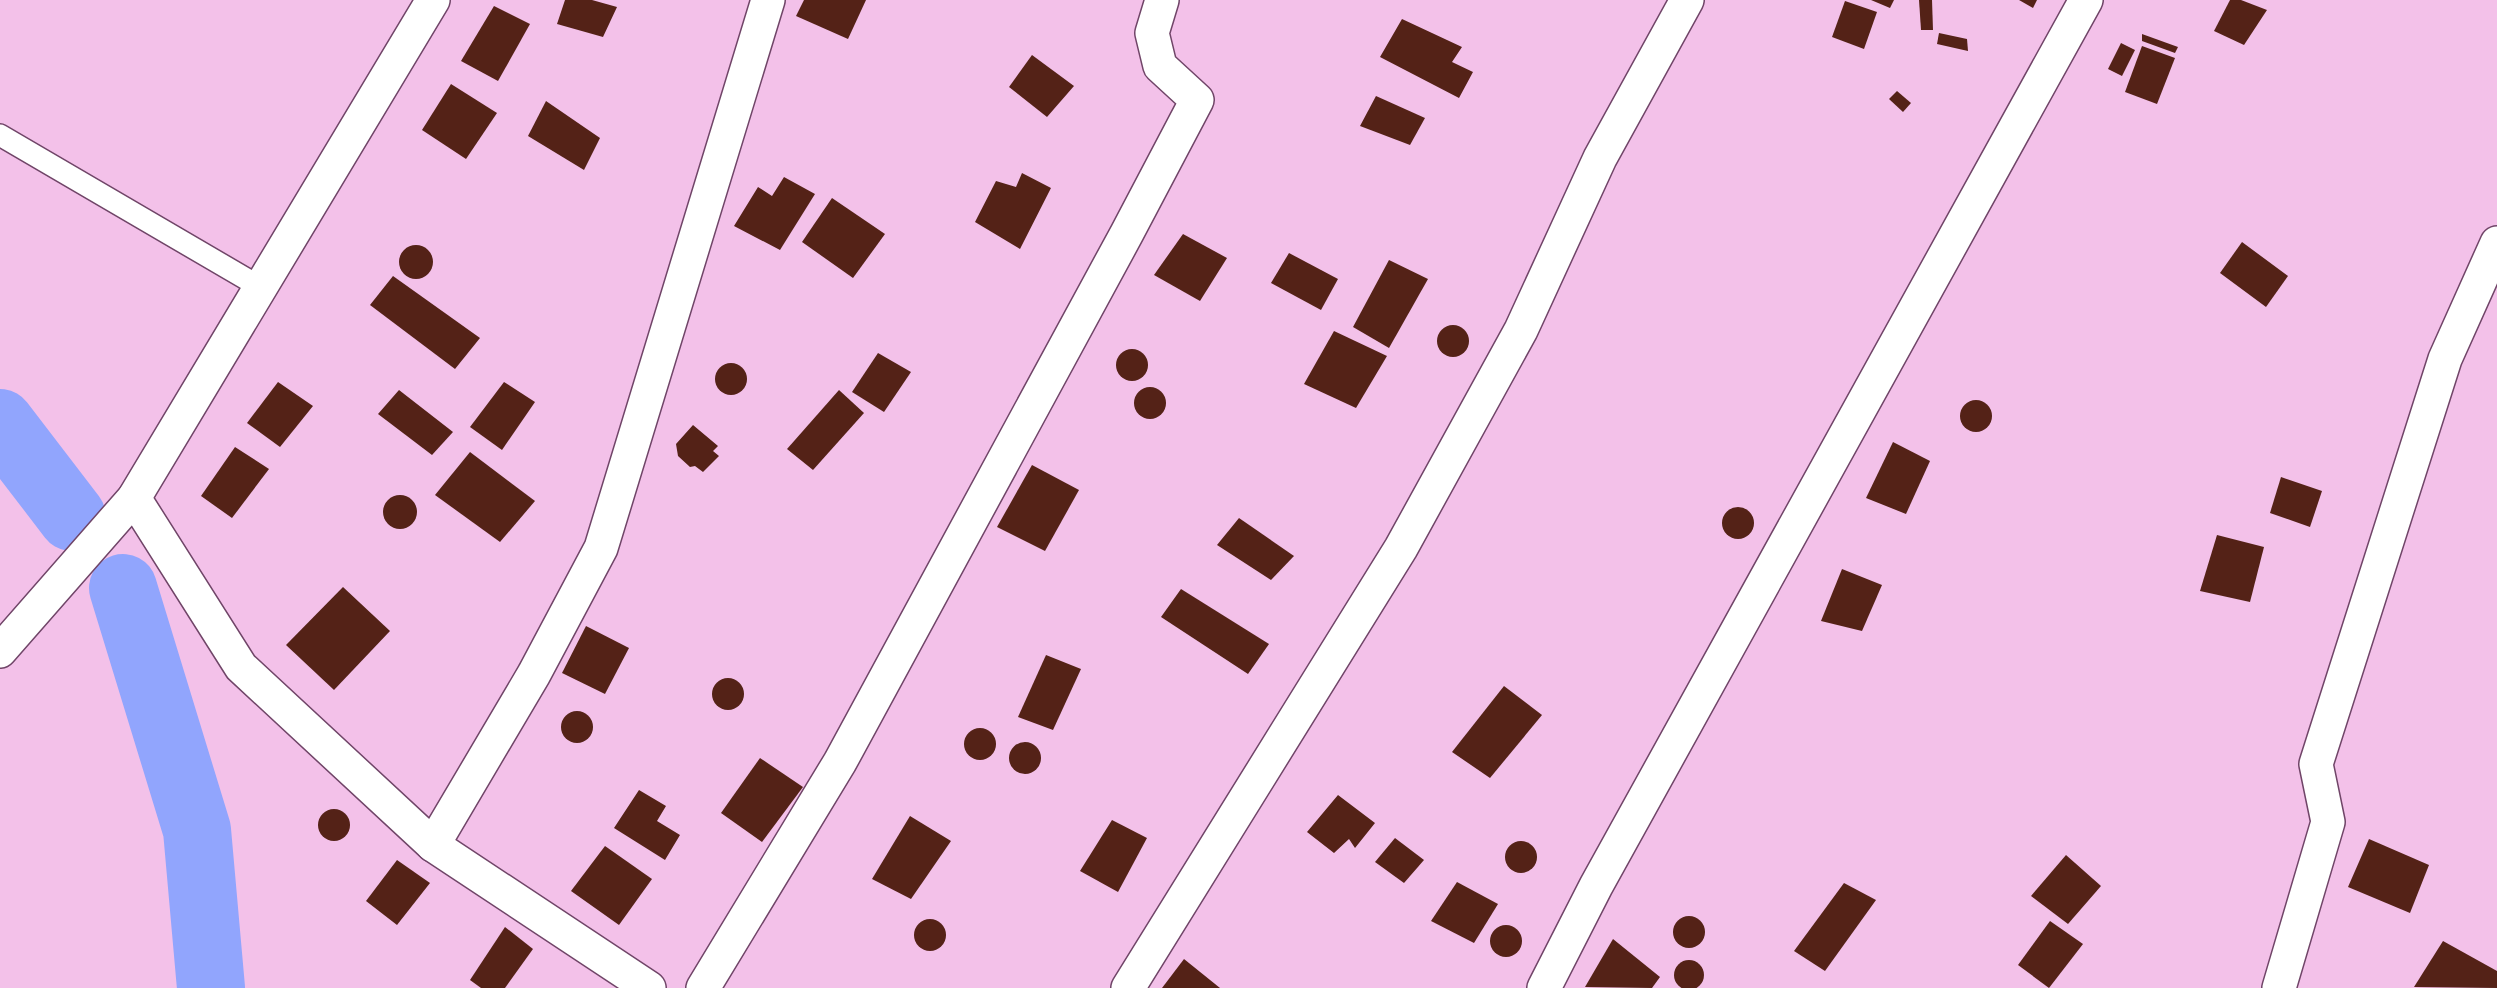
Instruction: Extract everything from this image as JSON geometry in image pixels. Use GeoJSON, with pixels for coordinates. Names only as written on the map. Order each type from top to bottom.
{"type":"FeatureCollection","features":[{"type":"Feature","properties":{"kind":"street"},"geometry":{"type":"LineString","coordinates":[[0,651],[134,498],[433,0]]}},
{"type":"Feature","properties":{"kind":"street"},"geometry":{"type":"LineString","coordinates":[[433,845],[534,674],[601,548],[768,0]]}},
{"type":"Feature","properties":{"kind":"street"},"geometry":{"type":"LineString","coordinates":[[703,988],[840,762],[1197,100],[1160,66],[1152,33],[1162,0]]}},
{"type":"Feature","properties":{"kind":"street"},"geometry":{"type":"LineString","coordinates":[[1128,988],[1401,548],[1521,330],[1600,158],[1687,0]]}},
{"type":"Feature","properties":{"kind":"street"},"geometry":{"type":"LineString","coordinates":[[1545,988],[1596,886],[2086,0]]}},
{"type":"Feature","properties":{"kind":"street"},"geometry":{"type":"LineString","coordinates":[[2279,988],[2328,822],[2316,764],[2445,359],[2497,243]]}},
{"type":"Feature","properties":{"kind":"street"},"geometry":{"type":"LineString","coordinates":[[134,498],[241,667],[433,845],[649,988]]}},
{"type":"Feature","properties":{"kind":"lane"},"geometry":{"type":"LineString","coordinates":[[0,135],[260,287]]}},
{"type":"Feature","properties":{"kind":"building"},"geometry":{"type":"Polygon","coordinates":[[[565,0],[592,0],[617,7],[603,37],[557,24],[565,0]]]}},
{"type":"Feature","properties":{"kind":"building"},"geometry":{"type":"Polygon","coordinates":[[[804,0],[866,0],[848,39],[796,16],[804,0]]]}},
{"type":"Feature","properties":{"kind":"building"},"geometry":{"type":"Polygon","coordinates":[[[1871,0],[1894,0],[1890,8],[1871,0]]]}},
{"type":"Feature","properties":{"kind":"building"},"geometry":{"type":"Polygon","coordinates":[[[1919,0],[1932,0],[1933,30],[1921,30],[1919,0]]]}},
{"type":"Feature","properties":{"kind":"building"},"geometry":{"type":"Polygon","coordinates":[[[2019,0],[2037,0],[2033,8],[2019,0]]]}},
{"type":"Feature","properties":{"kind":"building"},"geometry":{"type":"Polygon","coordinates":[[[2230,0],[2241,0],[2267,10],[2244,45],[2214,31],[2230,0]]]}},
{"type":"Feature","properties":{"kind":"building"},"geometry":{"type":"Polygon","coordinates":[[[1845,1],[1877,12],[1864,49],[1832,37],[1845,1]]]}},
{"type":"Feature","properties":{"kind":"building"},"geometry":{"type":"Polygon","coordinates":[[[494,6],[530,24],[498,81],[461,61],[494,6]]]}},
{"type":"Feature","properties":{"kind":"building"},"geometry":{"type":"Polygon","coordinates":[[[1402,19],[1462,47],[1452,62],[1473,72],[1459,98],[1380,57],[1402,19]]]}},
{"type":"Feature","properties":{"kind":"building"},"geometry":{"type":"Polygon","coordinates":[[[1939,33],[1967,39],[1968,51],[1937,44],[1939,33]]]}},
{"type":"Feature","properties":{"kind":"building"},"geometry":{"type":"Polygon","coordinates":[[[2142,34],[2178,47],[2175,53],[2142,41],[2142,34]]]}},
{"type":"Feature","properties":{"kind":"building"},"geometry":{"type":"Polygon","coordinates":[[[2121,43],[2135,50],[2122,76],[2108,69],[2121,43]]]}},
{"type":"Feature","properties":{"kind":"building"},"geometry":{"type":"Polygon","coordinates":[[[2142,46],[2175,58],[2157,104],[2125,92],[2142,46]]]}},
{"type":"Feature","properties":{"kind":"building"},"geometry":{"type":"Polygon","coordinates":[[[1032,55],[1074,86],[1047,117],[1009,87],[1032,55]]]}},
{"type":"Feature","properties":{"kind":"building"},"geometry":{"type":"Polygon","coordinates":[[[451,84],[497,113],[466,159],[422,130],[451,84]]]}},
{"type":"Feature","properties":{"kind":"building"},"geometry":{"type":"Polygon","coordinates":[[[1897,91],[1911,103],[1903,112],[1889,99],[1897,91]]]}},
{"type":"Feature","properties":{"kind":"building"},"geometry":{"type":"Polygon","coordinates":[[[1376,96],[1425,118],[1410,145],[1360,126],[1376,96]]]}},
{"type":"Feature","properties":{"kind":"building"},"geometry":{"type":"Polygon","coordinates":[[[546,101],[600,138],[584,170],[528,136],[546,101]]]}},
{"type":"Feature","properties":{"kind":"building"},"geometry":{"type":"Polygon","coordinates":[[[1022,173],[1051,188],[1020,249],[975,222],[996,181],[1016,187],[1022,173]]]}},
{"type":"Feature","properties":{"kind":"building"},"geometry":{"type":"Polygon","coordinates":[[[784,177],[815,194],[780,250],[734,226],[758,187],[772,196],[784,177]]]}},
{"type":"Feature","properties":{"kind":"building"},"geometry":{"type":"Polygon","coordinates":[[[832,198],[885,234],[853,278],[802,242],[832,198]]]}},
{"type":"Feature","properties":{"kind":"building"},"geometry":{"type":"Polygon","coordinates":[[[1183,234],[1227,258],[1200,301],[1154,275],[1183,234]]]}},
{"type":"Feature","properties":{"kind":"building"},"geometry":{"type":"Polygon","coordinates":[[[2242,242],[2288,276],[2266,307],[2220,273],[2242,242]]]}},
{"type":"Feature","properties":{"kind":"building"},"geometry":{"type":"Polygon","coordinates":[[[416,245],[428,250],[433,262],[428,274],[416,279],[404,274],[399,262],[404,250],[416,245]]]}},
{"type":"Feature","properties":{"kind":"building"},"geometry":{"type":"Polygon","coordinates":[[[1289,253],[1338,279],[1321,310],[1271,283],[1289,253]]]}},
{"type":"Feature","properties":{"kind":"building"},"geometry":{"type":"Polygon","coordinates":[[[1389,260],[1428,279],[1389,348],[1353,327],[1389,260]]]}},
{"type":"Feature","properties":{"kind":"building"},"geometry":{"type":"Polygon","coordinates":[[[393,276],[480,338],[455,369],[370,305],[393,276]]]}},
{"type":"Feature","properties":{"kind":"building"},"geometry":{"type":"Polygon","coordinates":[[[1453,325],[1465,329],[1469,341],[1465,353],[1453,357],[1441,353],[1437,341],[1441,329],[1453,325]]]}},
{"type":"Feature","properties":{"kind":"building"},"geometry":{"type":"Polygon","coordinates":[[[1334,331],[1387,356],[1356,408],[1304,384],[1334,331]]]}},
{"type":"Feature","properties":{"kind":"building"},"geometry":{"type":"Polygon","coordinates":[[[1132,349],[1144,353],[1148,365],[1144,377],[1132,381],[1120,377],[1116,365],[1120,353],[1132,349]]]}},
{"type":"Feature","properties":{"kind":"building"},"geometry":{"type":"Polygon","coordinates":[[[878,353],[911,372],[884,412],[852,392],[878,353]]]}},
{"type":"Feature","properties":{"kind":"building"},"geometry":{"type":"Polygon","coordinates":[[[731,363],[743,367],[747,379],[743,391],[731,395],[719,391],[715,379],[719,367],[731,363]]]}},
{"type":"Feature","properties":{"kind":"building"},"geometry":{"type":"Polygon","coordinates":[[[278,382],[313,406],[280,447],[247,423],[278,382]]]}},
{"type":"Feature","properties":{"kind":"building"},"geometry":{"type":"Polygon","coordinates":[[[504,382],[535,402],[502,450],[470,427],[504,382]]]}},
{"type":"Feature","properties":{"kind":"building"},"geometry":{"type":"Polygon","coordinates":[[[1150,387],[1162,391],[1166,403],[1162,415],[1150,419],[1138,415],[1134,403],[1138,391],[1150,387]]]}},
{"type":"Feature","properties":{"kind":"building"},"geometry":{"type":"Polygon","coordinates":[[[399,390],[453,432],[432,455],[378,414],[399,390]]]}},
{"type":"Feature","properties":{"kind":"building"},"geometry":{"type":"Polygon","coordinates":[[[839,390],[864,413],[813,470],[787,449],[839,390]]]}},
{"type":"Feature","properties":{"kind":"building"},"geometry":{"type":"Polygon","coordinates":[[[1976,400],[1987,405],[1992,416],[1987,427],[1976,432],[1965,427],[1960,416],[1965,405],[1976,400]]]}},
{"type":"Feature","properties":{"kind":"building"},"geometry":{"type":"Polygon","coordinates":[[[693,425],[718,446],[713,451],[719,456],[703,472],[695,466],[690,467],[678,456],[676,444],[693,425]]]}},
{"type":"Feature","properties":{"kind":"building"},"geometry":{"type":"Polygon","coordinates":[[[1893,442],[1930,461],[1906,514],[1866,498],[1893,442]]]}},
{"type":"Feature","properties":{"kind":"building"},"geometry":{"type":"Polygon","coordinates":[[[235,447],[269,469],[232,518],[201,496],[235,447]]]}},
{"type":"Feature","properties":{"kind":"building"},"geometry":{"type":"Polygon","coordinates":[[[470,452],[535,501],[500,542],[435,495],[470,452]]]}},
{"type":"Feature","properties":{"kind":"building"},"geometry":{"type":"Polygon","coordinates":[[[1032,465],[1079,490],[1045,551],[997,527],[1032,465]]]}},
{"type":"Feature","properties":{"kind":"building"},"geometry":{"type":"Polygon","coordinates":[[[2281,477],[2322,491],[2310,527],[2270,513],[2281,477]]]}},
{"type":"Feature","properties":{"kind":"building"},"geometry":{"type":"Polygon","coordinates":[[[400,495],[412,500],[417,512],[412,524],[400,529],[388,524],[383,512],[388,500],[400,495]]]}},
{"type":"Feature","properties":{"kind":"building"},"geometry":{"type":"Polygon","coordinates":[[[1738,507],[1750,511],[1754,523],[1750,535],[1738,539],[1726,535],[1722,523],[1726,511],[1738,507]]]}},
{"type":"Feature","properties":{"kind":"building"},"geometry":{"type":"Polygon","coordinates":[[[1239,518],[1294,556],[1271,580],[1217,545],[1239,518]]]}},
{"type":"Feature","properties":{"kind":"building"},"geometry":{"type":"Polygon","coordinates":[[[2217,535],[2264,547],[2250,602],[2200,591],[2217,535]]]}},
{"type":"Feature","properties":{"kind":"building"},"geometry":{"type":"Polygon","coordinates":[[[1842,569],[1882,585],[1862,631],[1821,621],[1842,569]]]}},
{"type":"Feature","properties":{"kind":"building"},"geometry":{"type":"Polygon","coordinates":[[[343,587],[390,631],[334,690],[286,645],[343,587]]]}},
{"type":"Feature","properties":{"kind":"building"},"geometry":{"type":"Polygon","coordinates":[[[1181,589],[1269,644],[1248,674],[1161,617],[1181,589]]]}},
{"type":"Feature","properties":{"kind":"building"},"geometry":{"type":"Polygon","coordinates":[[[586,626],[629,648],[605,694],[562,673],[586,626]]]}},
{"type":"Feature","properties":{"kind":"building"},"geometry":{"type":"Polygon","coordinates":[[[1046,655],[1081,669],[1053,730],[1018,717],[1046,655]]]}},
{"type":"Feature","properties":{"kind":"building"},"geometry":{"type":"Polygon","coordinates":[[[728,678],[740,682],[744,694],[740,706],[728,710],[716,706],[712,694],[716,682],[728,678]]]}},
{"type":"Feature","properties":{"kind":"building"},"geometry":{"type":"Polygon","coordinates":[[[1504,686],[1542,715],[1490,778],[1452,752],[1504,686]]]}},
{"type":"Feature","properties":{"kind":"building"},"geometry":{"type":"Polygon","coordinates":[[[577,711],[589,715],[593,727],[589,739],[577,743],[565,739],[561,727],[565,715],[577,711]]]}},
{"type":"Feature","properties":{"kind":"building"},"geometry":{"type":"Polygon","coordinates":[[[980,728],[992,732],[996,744],[992,756],[980,760],[968,756],[964,744],[968,732],[980,728]]]}},
{"type":"Feature","properties":{"kind":"building"},"geometry":{"type":"Polygon","coordinates":[[[1025,742],[1037,746],[1041,758],[1037,770],[1025,774],[1013,770],[1009,758],[1013,746],[1025,742]]]}},
{"type":"Feature","properties":{"kind":"building"},"geometry":{"type":"Polygon","coordinates":[[[760,758],[803,787],[762,842],[721,813],[760,758]]]}},
{"type":"Feature","properties":{"kind":"building"},"geometry":{"type":"Polygon","coordinates":[[[639,790],[666,806],[657,821],[680,835],[665,860],[614,828],[639,790]]]}},
{"type":"Feature","properties":{"kind":"building"},"geometry":{"type":"Polygon","coordinates":[[[1338,795],[1375,823],[1355,848],[1349,839],[1334,853],[1307,832],[1338,795]]]}},
{"type":"Feature","properties":{"kind":"building"},"geometry":{"type":"Polygon","coordinates":[[[334,809],[346,813],[350,825],[346,837],[334,841],[322,837],[318,825],[322,813],[334,809]]]}},
{"type":"Feature","properties":{"kind":"building"},"geometry":{"type":"Polygon","coordinates":[[[910,816],[951,841],[911,899],[872,879],[910,816]]]}},
{"type":"Feature","properties":{"kind":"building"},"geometry":{"type":"Polygon","coordinates":[[[1112,820],[1147,838],[1118,892],[1080,871],[1112,820]]]}},
{"type":"Feature","properties":{"kind":"building"},"geometry":{"type":"Polygon","coordinates":[[[1395,838],[1424,860],[1404,883],[1375,862],[1395,838]]]}},
{"type":"Feature","properties":{"kind":"building"},"geometry":{"type":"Polygon","coordinates":[[[2369,839],[2429,865],[2410,913],[2348,887],[2369,839]]]}},
{"type":"Feature","properties":{"kind":"building"},"geometry":{"type":"Polygon","coordinates":[[[1521,841],[1532,846],[1537,857],[1532,868],[1521,873],[1510,868],[1505,857],[1510,846],[1521,841]]]}},
{"type":"Feature","properties":{"kind":"building"},"geometry":{"type":"Polygon","coordinates":[[[605,846],[652,879],[619,925],[571,891],[605,846]]]}},
{"type":"Feature","properties":{"kind":"building"},"geometry":{"type":"Polygon","coordinates":[[[2066,855],[2101,886],[2068,924],[2031,896],[2066,855]]]}},
{"type":"Feature","properties":{"kind":"building"},"geometry":{"type":"Polygon","coordinates":[[[397,860],[430,883],[397,925],[366,901],[397,860]]]}},
{"type":"Feature","properties":{"kind":"building"},"geometry":{"type":"Polygon","coordinates":[[[1457,882],[1498,904],[1474,943],[1431,921],[1457,882]]]}},
{"type":"Feature","properties":{"kind":"building"},"geometry":{"type":"Polygon","coordinates":[[[1844,883],[1876,900],[1825,971],[1794,951],[1844,883]]]}},
{"type":"Feature","properties":{"kind":"building"},"geometry":{"type":"Polygon","coordinates":[[[1689,916],[1700,921],[1705,932],[1700,943],[1689,948],[1678,943],[1673,932],[1678,921],[1689,916]]]}},
{"type":"Feature","properties":{"kind":"building"},"geometry":{"type":"Polygon","coordinates":[[[930,919],[942,923],[946,935],[942,947],[930,951],[918,947],[914,935],[918,923],[930,919]]]}},
{"type":"Feature","properties":{"kind":"building"},"geometry":{"type":"Polygon","coordinates":[[[2050,921],[2083,944],[2049,988],[2018,965],[2050,921]]]}},
{"type":"Feature","properties":{"kind":"building"},"geometry":{"type":"Polygon","coordinates":[[[1506,925],[1517,930],[1522,941],[1517,952],[1506,957],[1495,952],[1490,941],[1495,930],[1506,925]]]}},
{"type":"Feature","properties":{"kind":"building"},"geometry":{"type":"Polygon","coordinates":[[[505,927],[533,949],[505,988],[481,988],[470,980],[505,927]]]}},
{"type":"Feature","properties":{"kind":"building"},"geometry":{"type":"Polygon","coordinates":[[[1613,939],[1660,977],[1652,988],[1585,987],[1613,939]]]}},
{"type":"Feature","properties":{"kind":"building"},"geometry":{"type":"Polygon","coordinates":[[[2443,941],[2497,971],[2497,988],[2414,987],[2443,941]]]}},
{"type":"Feature","properties":{"kind":"building"},"geometry":{"type":"Polygon","coordinates":[[[1184,959],[1220,988],[1162,988],[1184,959]]]}},
{"type":"Feature","properties":{"kind":"building"},"geometry":{"type":"Polygon","coordinates":[[[1689,960],[1700,964],[1704,975],[1700,986],[1689,990],[1678,986],[1674,975],[1678,964],[1689,960]]]}},
{"type":"Feature","properties":{"kind":"waterway"},"geometry":{"type":"LineString","coordinates":[[0,423],[72,517]]}},
{"type":"Feature","properties":{"kind":"waterway"},"geometry":{"type":"LineString","coordinates":[[123,588],[197,830],[211,988]]}}]}
